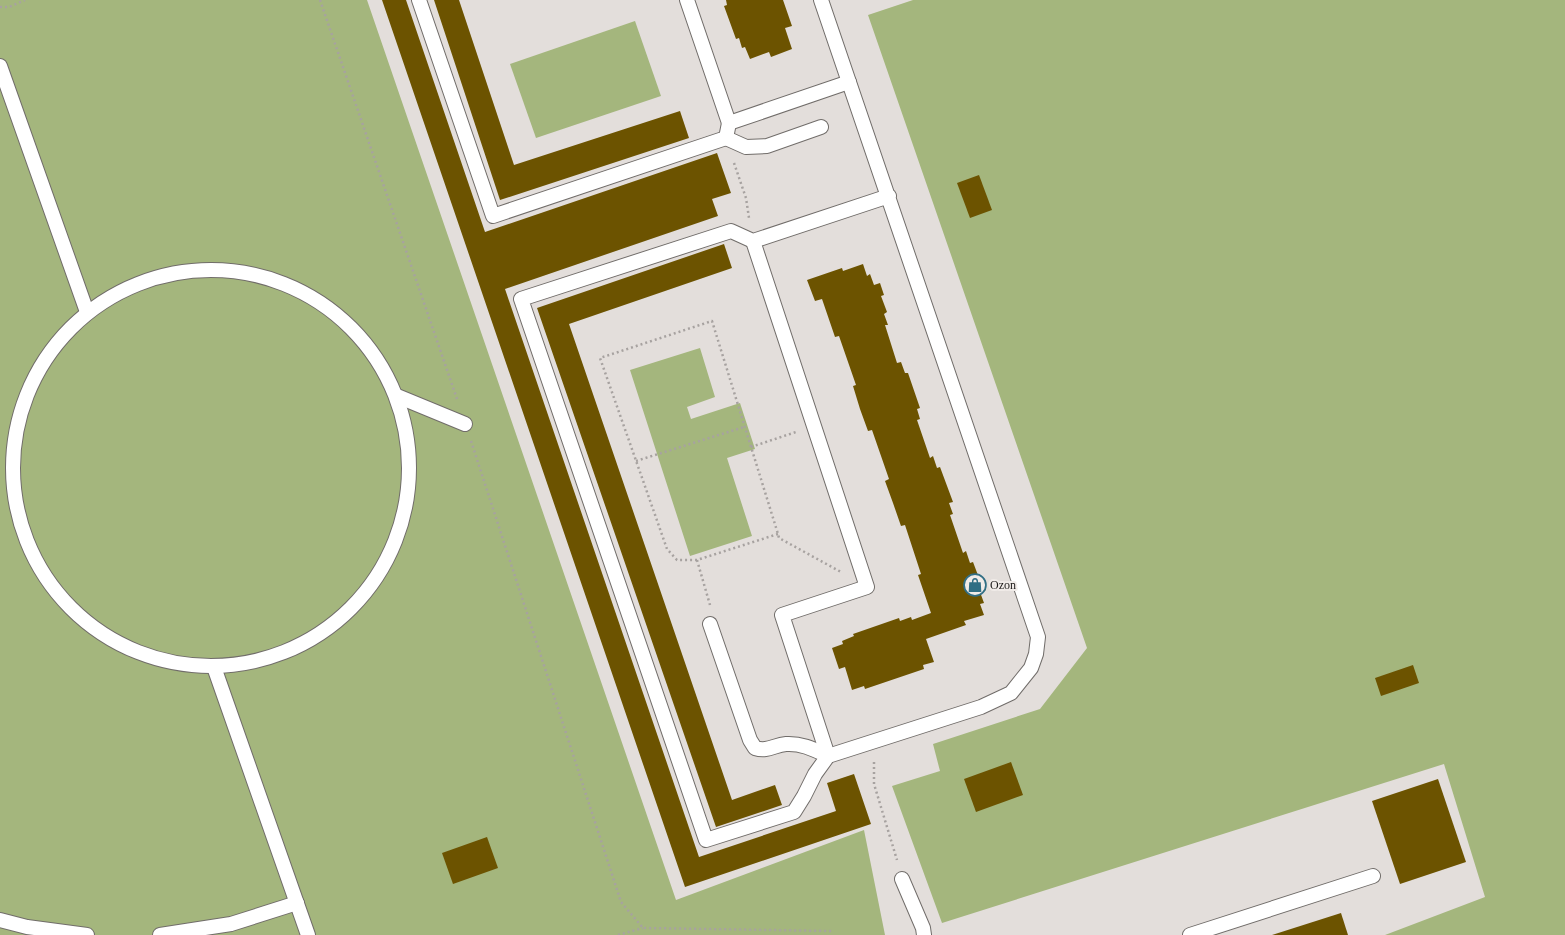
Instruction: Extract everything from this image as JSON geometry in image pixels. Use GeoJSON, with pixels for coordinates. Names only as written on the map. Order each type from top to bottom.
{"type":"FeatureCollection","features":[{"type":"Feature","properties":{"kind":"lane"},"geometry":{"type":"LineString","coordinates":[[419,0],[493,216],[726,138],[746,147],[767,146],[821,127]]}},
{"type":"Feature","properties":{"kind":"lane"},"geometry":{"type":"LineString","coordinates":[[687,0],[729,123],[726,138]]}},
{"type":"Feature","properties":{"kind":"lane"},"geometry":{"type":"LineString","coordinates":[[821,0],[889,196],[1038,637],[1036,654],[1031,668],[1011,693],[981,706],[828,756],[814,774],[804,796],[794,812],[706,840],[521,299],[731,231],[753,241],[889,196]]}},
{"type":"Feature","properties":{"kind":"lane"},"geometry":{"type":"LineString","coordinates":[[0,66],[87,312]]}},
{"type":"Feature","properties":{"kind":"lane"},"geometry":{"type":"LineString","coordinates":[[729,123],[849,82]]}},
{"type":"Feature","properties":{"kind":"lane"},"geometry":{"type":"LineString","coordinates":[[753,241],[867,587],[782,615],[828,756]]}},
{"type":"Feature","properties":{"kind":"lane"},"geometry":{"type":"LineString","coordinates":[[202,269],[263,276],[320,302],[366,343],[397,396],[410,459],[403,522],[376,580],[332,626],[276,656],[214,667],[159,660],[109,639],[66,604],[34,560],[16,508],[12,453],[23,400],[49,352],[87,312],[141,282],[202,269]]}},
{"type":"Feature","properties":{"kind":"lane"},"geometry":{"type":"LineString","coordinates":[[397,396],[465,424]]}},
{"type":"Feature","properties":{"kind":"lane"},"geometry":{"type":"LineString","coordinates":[[710,624],[750,740],[755,748],[763,750],[785,744],[808,746],[828,756]]}},
{"type":"Feature","properties":{"kind":"lane"},"geometry":{"type":"LineString","coordinates":[[214,667],[308,935]]}},
{"type":"Feature","properties":{"kind":"lane"},"geometry":{"type":"LineString","coordinates":[[1190,935],[1373,876]]}},
{"type":"Feature","properties":{"kind":"lane"},"geometry":{"type":"LineString","coordinates":[[902,879],[923,928],[924,935]]}},
{"type":"Feature","properties":{"kind":"lane"},"geometry":{"type":"LineString","coordinates":[[160,935],[232,924],[297,904]]}},
{"type":"Feature","properties":{"kind":"lane"},"geometry":{"type":"LineString","coordinates":[[0,920],[27,927],[87,935]]}},
{"type":"Feature","properties":{"kind":"path"},"geometry":{"type":"LineString","coordinates":[[0,7],[9,7],[25,0]]}},
{"type":"Feature","properties":{"kind":"path"},"geometry":{"type":"LineString","coordinates":[[320,0],[465,424],[621,902],[643,928]]}},
{"type":"Feature","properties":{"kind":"path"},"geometry":{"type":"LineString","coordinates":[[726,138],[746,198],[753,241]]}},
{"type":"Feature","properties":{"kind":"path"},"geometry":{"type":"LineString","coordinates":[[778,534],[697,560],[677,560],[667,549],[600,358],[712,321],[744,427],[751,447],[778,534],[779,538],[867,587]]}},
{"type":"Feature","properties":{"kind":"path"},"geometry":{"type":"LineString","coordinates":[[751,447],[814,426]]}},
{"type":"Feature","properties":{"kind":"path"},"geometry":{"type":"LineString","coordinates":[[636,461],[744,427]]}},
{"type":"Feature","properties":{"kind":"path"},"geometry":{"type":"LineString","coordinates":[[697,560],[710,605],[710,624]]}},
{"type":"Feature","properties":{"kind":"path"},"geometry":{"type":"LineString","coordinates":[[874,742],[874,784],[902,879]]}},
{"type":"Feature","properties":{"kind":"path"},"geometry":{"type":"LineString","coordinates":[[618,935],[643,928],[832,931]]}},
{"type":"Feature","properties":{"kind":"green space"},"geometry":{"type":"Polygon","coordinates":[[[0,0],[367,0],[676,900],[864,830],[885,935],[0,935],[0,0]]]}},
{"type":"Feature","properties":{"kind":"green space"},"geometry":{"type":"Polygon","coordinates":[[[913,0],[1565,0],[1565,935],[1385,935],[1485,897],[1444,764],[942,923],[892,786],[940,771],[933,744],[1040,709],[1087,648],[868,15],[913,0]]]}},
{"type":"Feature","properties":{"kind":"green space"},"geometry":{"type":"Polygon","coordinates":[[[635,21],[661,96],[536,138],[510,64],[635,21]]]}},
{"type":"Feature","properties":{"kind":"green space"},"geometry":{"type":"Polygon","coordinates":[[[700,348],[715,397],[687,407],[691,419],[740,403],[755,449],[727,458],[752,536],[690,556],[630,370],[700,348]]]}},
{"type":"Feature","properties":{"kind":"building"},"geometry":{"type":"Polygon","coordinates":[[[382,0],[406,0],[485,232],[717,153],[731,193],[712,199],[718,216],[505,289],[699,857],[836,811],[827,783],[854,774],[871,824],[685,887],[382,0]]]}},
{"type":"Feature","properties":{"kind":"building"},"geometry":{"type":"Polygon","coordinates":[[[434,0],[459,0],[514,165],[680,111],[689,138],[500,200],[434,0]]]}},
{"type":"Feature","properties":{"kind":"building"},"geometry":{"type":"Polygon","coordinates":[[[726,0],[783,0],[792,26],[785,28],[792,49],[771,57],[769,52],[750,59],[745,47],[742,48],[739,38],[736,39],[724,6],[727,5],[726,0]]]}},
{"type":"Feature","properties":{"kind":"building"},"geometry":{"type":"Polygon","coordinates":[[[979,175],[992,210],[970,218],[957,183],[979,175]]]}},
{"type":"Feature","properties":{"kind":"building"},"geometry":{"type":"Polygon","coordinates":[[[724,244],[732,268],[569,324],[732,800],[775,785],[782,805],[716,827],[537,308],[724,244]]]}},
{"type":"Feature","properties":{"kind":"building"},"geometry":{"type":"Polygon","coordinates":[[[863,264],[867,276],[870,274],[874,285],[880,283],[884,295],[881,296],[887,312],[884,314],[888,325],[885,325],[897,363],[901,362],[905,373],[908,373],[920,408],[917,409],[920,419],[917,420],[930,458],[933,456],[937,468],[940,467],[953,502],[949,503],[953,514],[950,515],[963,553],[966,551],[970,563],[973,562],[979,578],[982,577],[986,590],[980,592],[984,603],[980,604],[984,615],[964,621],[966,625],[926,639],[934,662],[923,665],[924,669],[865,689],[864,686],[852,690],[845,667],[839,669],[832,648],[843,644],[842,641],[854,636],[853,634],[899,618],[900,621],[911,617],[912,620],[931,613],[918,575],[921,574],[905,525],[901,526],[885,481],[889,479],[872,430],[868,431],[860,409],[853,386],[856,385],[839,336],[835,337],[822,299],[815,301],[807,280],[842,268],[843,271],[863,264]]]}},
{"type":"Feature","properties":{"kind":"building"},"geometry":{"type":"Polygon","coordinates":[[[1413,665],[1419,683],[1381,696],[1375,678],[1413,665]]]}},
{"type":"Feature","properties":{"kind":"building"},"geometry":{"type":"Polygon","coordinates":[[[1011,762],[1023,795],[976,812],[964,779],[1011,762]]]}},
{"type":"Feature","properties":{"kind":"building"},"geometry":{"type":"Polygon","coordinates":[[[1438,779],[1466,862],[1400,884],[1372,801],[1438,779]]]}},
{"type":"Feature","properties":{"kind":"building"},"geometry":{"type":"Polygon","coordinates":[[[487,837],[498,868],[453,884],[442,853],[487,837]]]}},
{"type":"Feature","properties":{"kind":"building"},"geometry":{"type":"Polygon","coordinates":[[[1341,913],[1348,935],[1272,935],[1341,913]]]}},
{"type":"Feature","properties":{"kind":"place","name":"Ozon"},"geometry":{"type":"Point","coordinates":[975,585]}}]}
